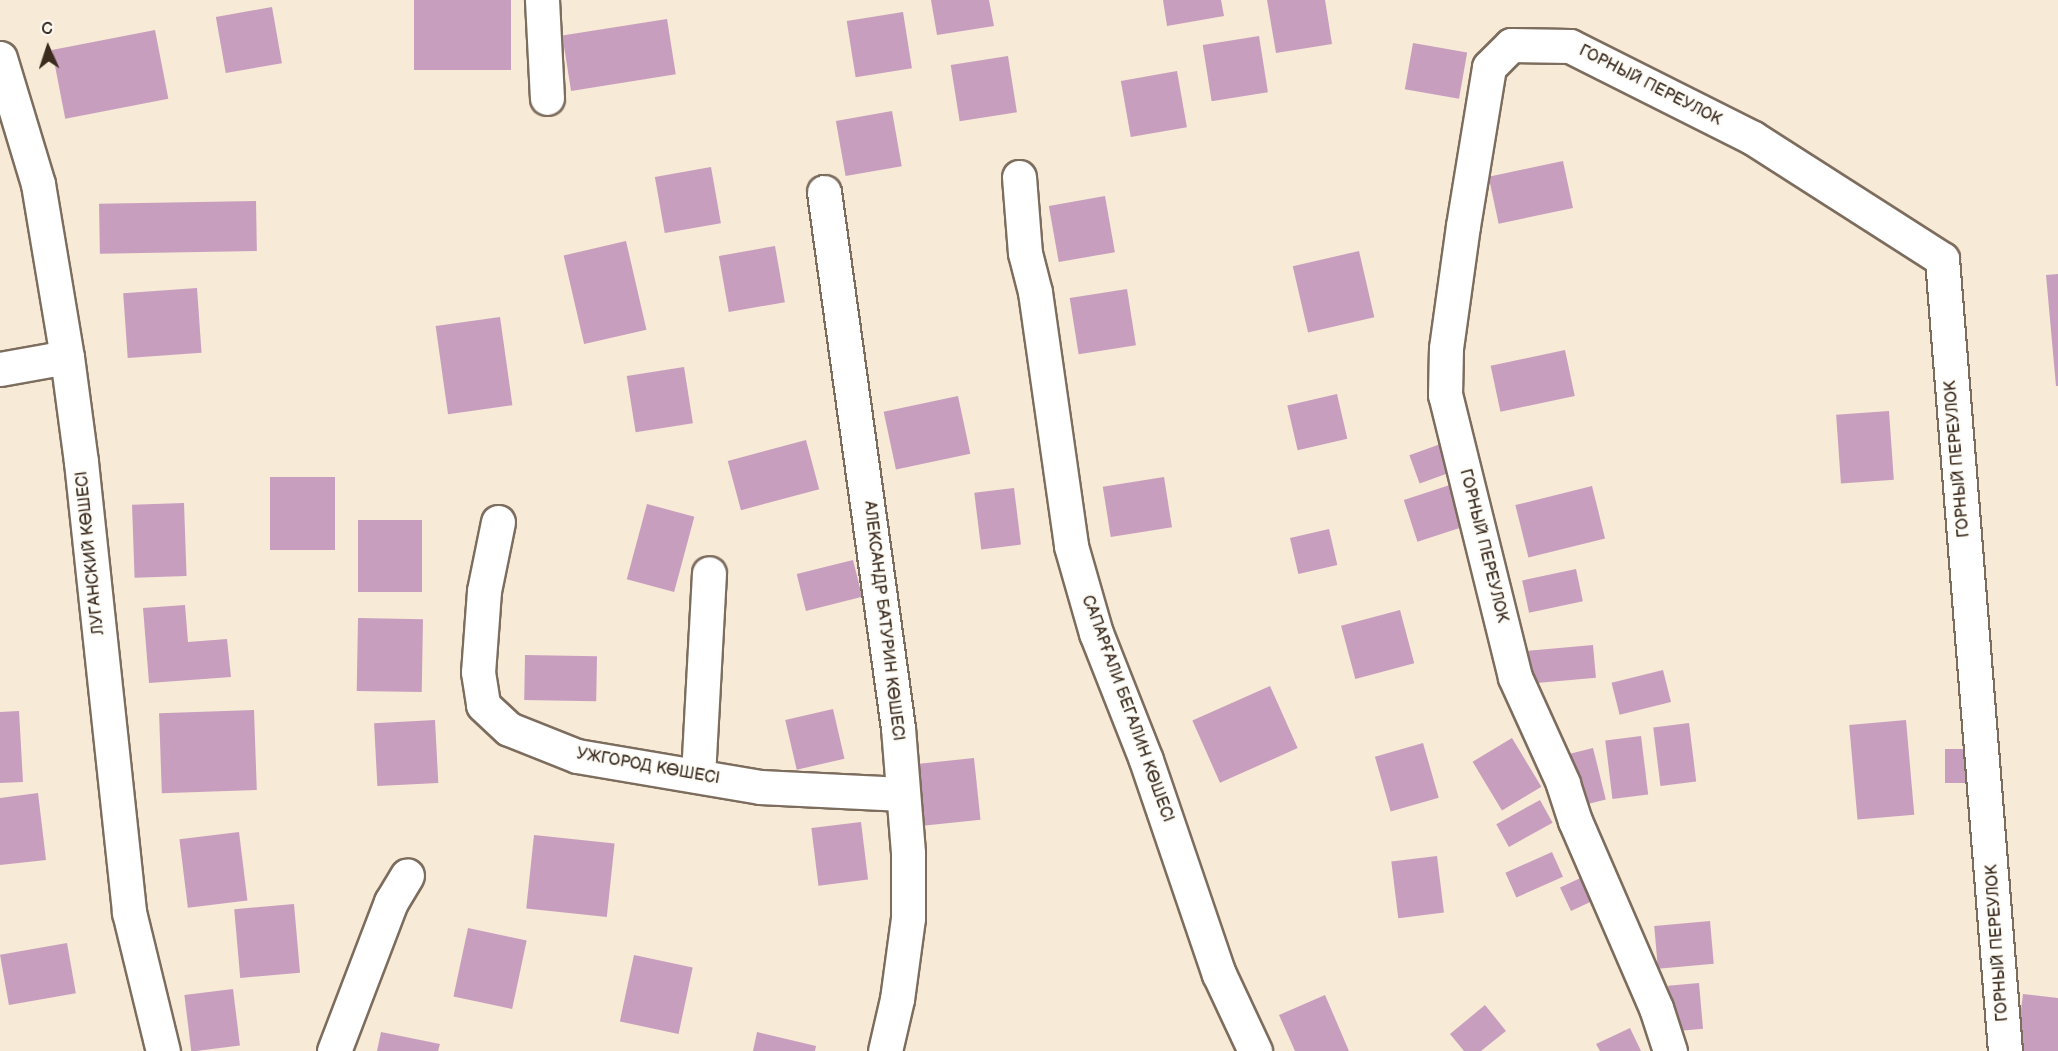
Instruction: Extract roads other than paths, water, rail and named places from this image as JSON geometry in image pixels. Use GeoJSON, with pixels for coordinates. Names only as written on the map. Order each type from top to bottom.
{"type":"FeatureCollection","features":[{"type":"Feature","properties":{"kind":"street"},"geometry":{"type":"LineString","coordinates":[[542,0],[547,98]]}},
{"type":"Feature","properties":{"kind":"street","name":"ГОРНЫЙ ПЕРЕУЛОК"},"geometry":{"type":"LineString","coordinates":[[1670,1051],[1656,1008],[1575,821],[1563,783],[1515,677],[1445,394],[1446,348],[1461,237],[1489,67],[1511,45],[1570,46],[1753,138],[1942,259],[2005,1051]]}},
{"type":"Feature","properties":{"kind":"street","name":"ЛУГАНСКИЙ КӨШЕСІ"},"geometry":{"type":"LineString","coordinates":[[0,58],[38,184],[67,357],[82,474],[129,912],[163,1051]]}},
{"type":"Feature","properties":{"kind":"street","name":"САПАРҒАЛИ БЕГАЛИН КӨШЕСІ"},"geometry":{"type":"LineString","coordinates":[[1019,177],[1025,253],[1035,292],[1071,546],[1096,633],[1146,760],[1219,974],[1255,1051]]}},
{"type":"Feature","properties":{"kind":"street","name":"АЛЕКСАНДР БАТУРИН КӨШЕСІ"},"geometry":{"type":"LineString","coordinates":[[824,192],[895,705],[908,853],[908,918],[897,999],[885,1051]]}},
{"type":"Feature","properties":{"kind":"street"},"geometry":{"type":"LineString","coordinates":[[0,369],[67,357]]}},
{"type":"Feature","properties":{"kind":"street","name":"УЖГОРОД КӨШЕСІ"},"geometry":{"type":"LineString","coordinates":[[498,522],[484,591],[478,672],[483,705],[509,729],[577,756],[760,787],[903,794]]}},
{"type":"Feature","properties":{"kind":"street"},"geometry":{"type":"LineString","coordinates":[[698,776],[709,573]]}},
{"type":"Feature","properties":{"kind":"street"},"geometry":{"type":"LineString","coordinates":[[334,1051],[392,902],[407,875]]}}]}
